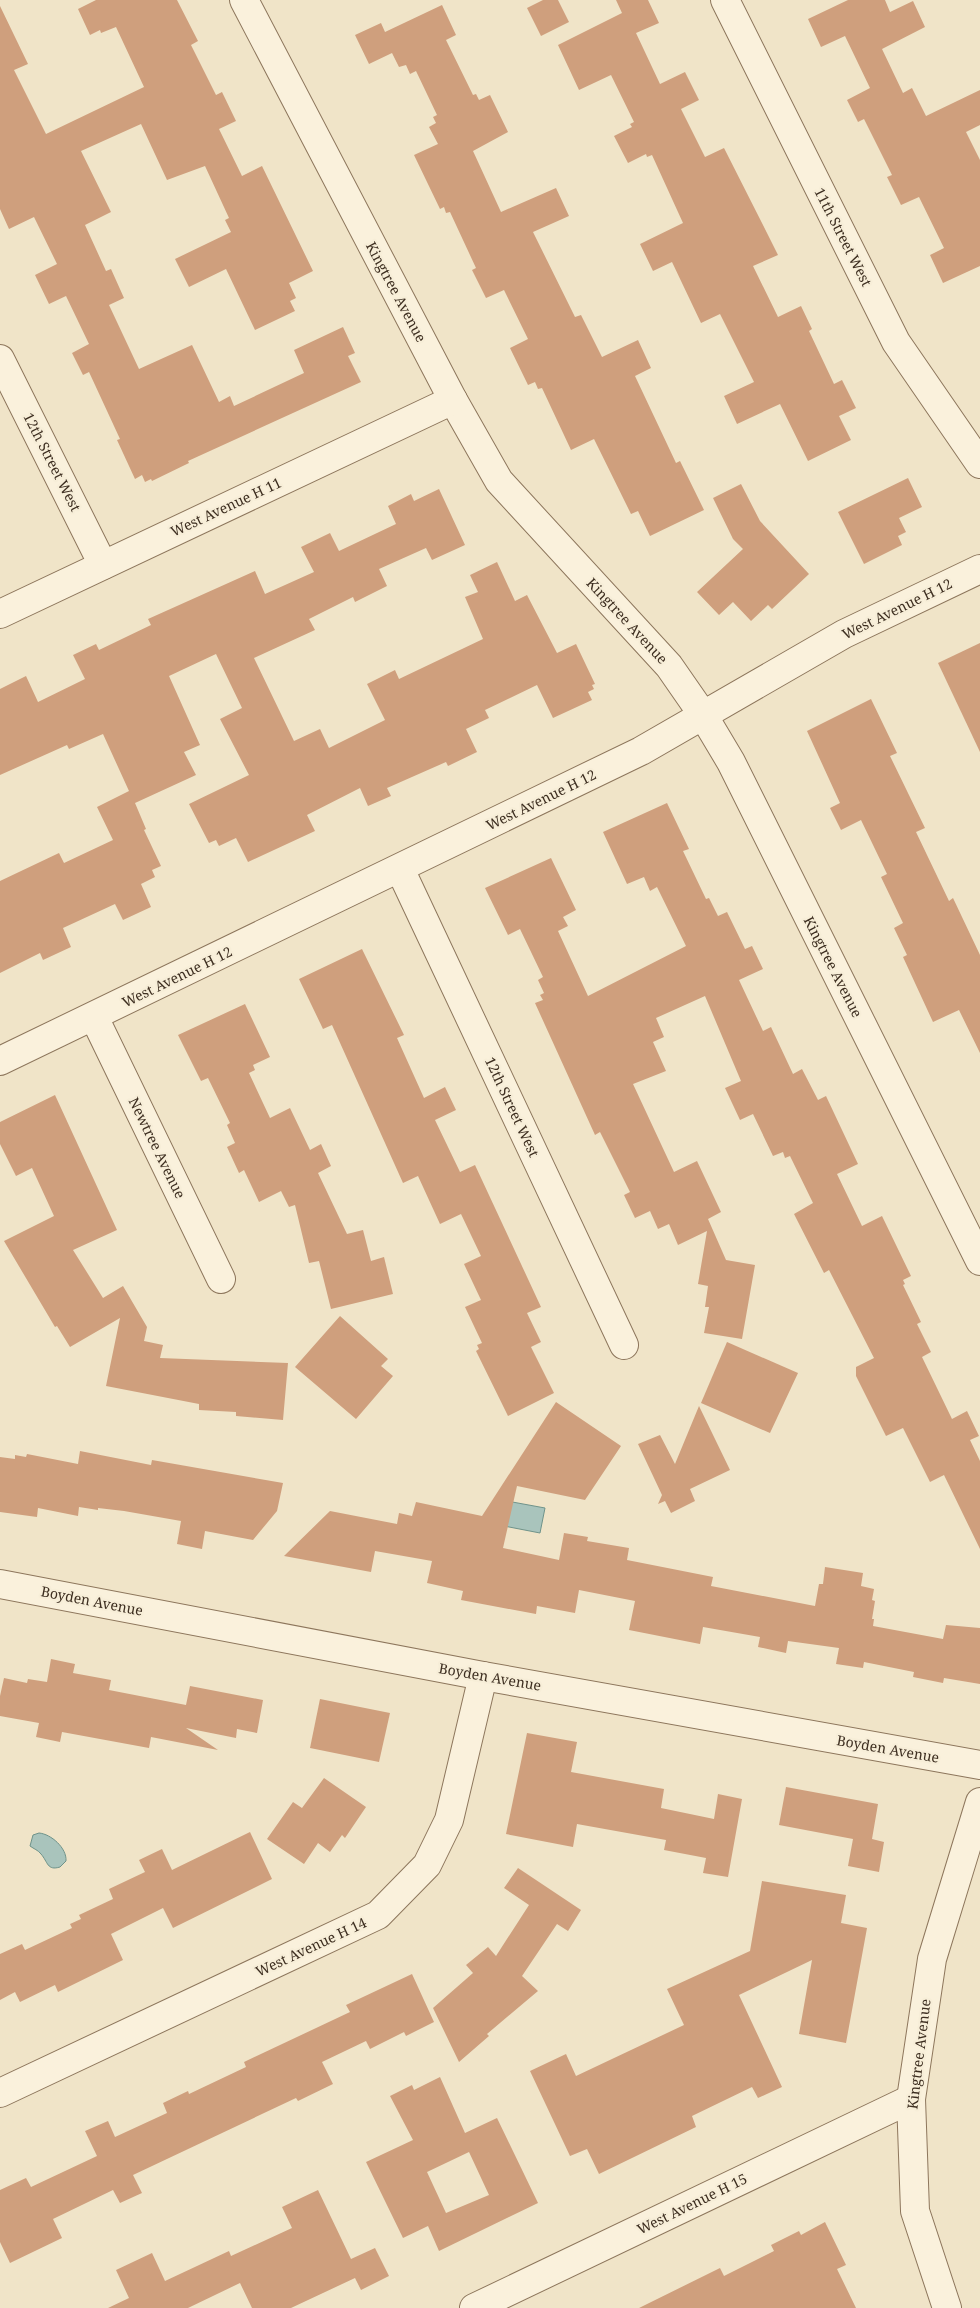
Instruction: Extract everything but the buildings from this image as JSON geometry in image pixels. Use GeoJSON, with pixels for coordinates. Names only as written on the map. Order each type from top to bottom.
{"type":"FeatureCollection","features":[{"type":"Feature","properties":{"kind":"street","name":"Kingtree Avenue"},"geometry":{"type":"LineString","coordinates":[[244,0],[453,400],[499,480],[669,666],[731,762],[980,1261]]}},
{"type":"Feature","properties":{"kind":"street","name":"11th Street West"},"geometry":{"type":"LineString","coordinates":[[724,0],[896,342],[980,464]]}},
{"type":"Feature","properties":{"kind":"street","name":"12th Street West"},"geometry":{"type":"LineString","coordinates":[[0,359],[103,565]]}},
{"type":"Feature","properties":{"kind":"street","name":"West Avenue H 11"},"geometry":{"type":"LineString","coordinates":[[0,614],[453,400]]}},
{"type":"Feature","properties":{"kind":"street","name":"West Avenue H 12"},"geometry":{"type":"LineString","coordinates":[[0,1061],[641,751],[844,634],[980,569]]}},
{"type":"Feature","properties":{"kind":"street","name":"12th Street West"},"geometry":{"type":"LineString","coordinates":[[400,869],[624,1345]]}},
{"type":"Feature","properties":{"kind":"street","name":"Newtree Avenue"},"geometry":{"type":"LineString","coordinates":[[94,1017],[221,1279]]}},
{"type":"Feature","properties":{"kind":"street","name":"Boyden Avenue"},"geometry":{"type":"LineString","coordinates":[[0,1584],[483,1676],[980,1766]]}},
{"type":"Feature","properties":{"kind":"street","name":"West Avenue H 14"},"geometry":{"type":"LineString","coordinates":[[0,2093],[378,1915],[427,1865],[449,1820],[483,1676]]}},
{"type":"Feature","properties":{"kind":"street","name":"Kingtree Avenue"},"geometry":{"type":"LineString","coordinates":[[947,2308],[915,2211],[911,2099],[932,1960],[980,1802]]}},
{"type":"Feature","properties":{"kind":"street","name":"West Avenue H 15"},"geometry":{"type":"LineString","coordinates":[[474,2308],[911,2099]]}},
{"type":"Feature","properties":{"kind":"water"},"geometry":{"type":"Polygon","coordinates":[[[496,1499],[545,1508],[540,1533],[504,1526],[496,1499]]]}},
{"type":"Feature","properties":{"kind":"water"},"geometry":{"type":"Polygon","coordinates":[[[39,1833],[53,1839],[64,1851],[66,1861],[60,1867],[50,1867],[40,1853],[30,1846],[33,1835],[39,1833]]]}}]}
